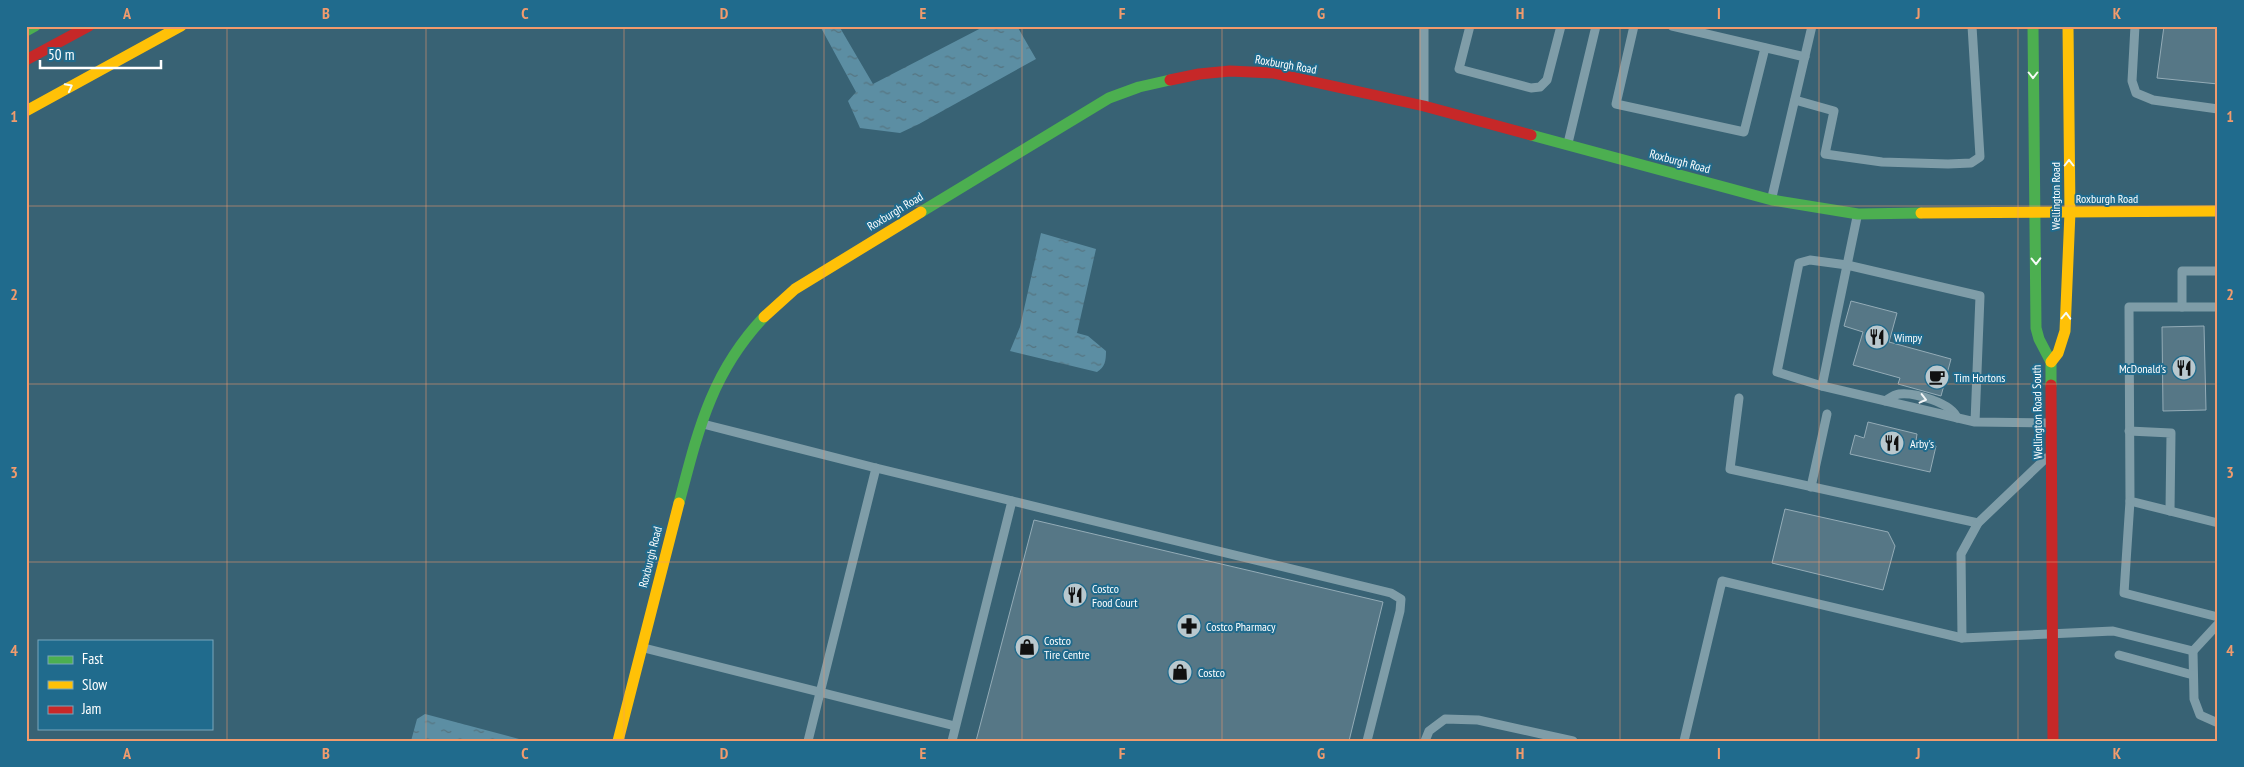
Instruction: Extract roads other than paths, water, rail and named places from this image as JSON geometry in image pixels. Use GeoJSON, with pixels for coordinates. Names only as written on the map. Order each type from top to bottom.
{"type":"FeatureCollection","features":[{"type":"Feature","properties":{"kind":"main road"},"geometry":{"type":"LineString","coordinates":[[26,32],[35,26]]}},
{"type":"Feature","properties":{"kind":"main road"},"geometry":{"type":"LineString","coordinates":[[26,60],[89,26]]}},
{"type":"Feature","properties":{"kind":"main road"},"geometry":{"type":"LineString","coordinates":[[26,111],[180,26]]}},
{"type":"Feature","properties":{"kind":"main road","name":"Wellington Road South"},"geometry":{"type":"LineString","coordinates":[[2033,26],[2036,328],[2039,339],[2051,362],[2053,741]]}},
{"type":"Feature","properties":{"kind":"main road","name":"Wellington Road"},"geometry":{"type":"LineString","coordinates":[[2051,362],[2058,353],[2065,331],[2070,212],[2068,26]]}},
{"type":"Feature","properties":{"kind":"main road","name":"Roxburgh Road"},"geometry":{"type":"LineString","coordinates":[[618,741],[700,424],[723,372],[756,326],[796,289],[1110,98],[1139,87],[1198,74],[1230,70],[1273,74],[1424,106],[1772,200],[1858,214],[2218,211]]}},
{"type":"Feature","properties":{"kind":"lane"},"geometry":{"type":"LineString","coordinates":[[1424,26],[1424,106]]}},
{"type":"Feature","properties":{"kind":"lane"},"geometry":{"type":"LineString","coordinates":[[1470,26],[1459,69],[1531,88],[1540,87],[1546,80],[1561,26]]}},
{"type":"Feature","properties":{"kind":"lane"},"geometry":{"type":"LineString","coordinates":[[1568,145],[1596,26]]}},
{"type":"Feature","properties":{"kind":"lane"},"geometry":{"type":"LineString","coordinates":[[1634,26],[1616,104],[1744,132],[1765,48]]}},
{"type":"Feature","properties":{"kind":"lane"},"geometry":{"type":"LineString","coordinates":[[1672,26],[1805,57]]}},
{"type":"Feature","properties":{"kind":"lane"},"geometry":{"type":"LineString","coordinates":[[1772,200],[1812,26]]}},
{"type":"Feature","properties":{"kind":"lane"},"geometry":{"type":"LineString","coordinates":[[1795,100],[1834,111],[1825,154],[1882,162],[1971,163],[1980,157],[1972,26]]}},
{"type":"Feature","properties":{"kind":"lane"},"geometry":{"type":"LineString","coordinates":[[2136,26],[2132,81],[2136,93],[2153,100],[2218,109]]}},
{"type":"Feature","properties":{"kind":"lane"},"geometry":{"type":"LineString","coordinates":[[1822,386],[1858,214]]}},
{"type":"Feature","properties":{"kind":"lane"},"geometry":{"type":"LineString","coordinates":[[1975,422],[1980,296],[1847,265],[1810,260],[1799,263],[1777,372],[1822,386],[1975,422],[2052,424]]}},
{"type":"Feature","properties":{"kind":"lane"},"geometry":{"type":"LineString","coordinates":[[2182,307],[2182,271],[2218,271]]}},
{"type":"Feature","properties":{"kind":"lane"},"geometry":{"type":"LineString","coordinates":[[2218,307],[2129,307],[2130,501],[2124,593],[2218,617]]}},
{"type":"Feature","properties":{"kind":"lane"},"geometry":{"type":"LineString","coordinates":[[1739,398],[1730,469],[1978,523]]}},
{"type":"Feature","properties":{"kind":"lane"},"geometry":{"type":"LineString","coordinates":[[1811,487],[1827,414]]}},
{"type":"Feature","properties":{"kind":"lane"},"geometry":{"type":"LineString","coordinates":[[700,424],[1012,502],[1382,591],[1401,599],[1400,611],[1367,741]]}},
{"type":"Feature","properties":{"kind":"lane"},"geometry":{"type":"LineString","coordinates":[[2129,431],[2171,433],[2170,511]]}},
{"type":"Feature","properties":{"kind":"lane"},"geometry":{"type":"LineString","coordinates":[[1962,638],[1961,554],[1978,523],[2052,452]]}},
{"type":"Feature","properties":{"kind":"lane"},"geometry":{"type":"LineString","coordinates":[[808,741],[876,468]]}},
{"type":"Feature","properties":{"kind":"lane"},"geometry":{"type":"LineString","coordinates":[[2130,501],[2218,523]]}},
{"type":"Feature","properties":{"kind":"lane"},"geometry":{"type":"LineString","coordinates":[[952,741],[1012,502]]}},
{"type":"Feature","properties":{"kind":"lane"},"geometry":{"type":"LineString","coordinates":[[1684,741],[1722,582],[1962,638],[2112,631],[2194,651]]}},
{"type":"Feature","properties":{"kind":"lane"},"geometry":{"type":"LineString","coordinates":[[2218,624],[2194,651],[2193,675],[2194,699],[2200,715],[2218,723]]}},
{"type":"Feature","properties":{"kind":"lane"},"geometry":{"type":"LineString","coordinates":[[642,647],[955,726]]}},
{"type":"Feature","properties":{"kind":"lane"},"geometry":{"type":"LineString","coordinates":[[2119,656],[2193,675]]}},
{"type":"Feature","properties":{"kind":"lane"},"geometry":{"type":"LineString","coordinates":[[1425,741],[1429,731],[1445,719],[1478,720],[1573,741]]}},
{"type":"Feature","properties":{"kind":"water"},"geometry":{"type":"Polygon","coordinates":[[[820,26],[839,26],[873,84],[985,26],[1017,26],[1036,59],[900,133],[860,128],[848,101],[856,92],[820,26]]]}},
{"type":"Feature","properties":{"kind":"water"},"geometry":{"type":"Polygon","coordinates":[[[1041,233],[1096,249],[1077,333],[1088,336],[1106,351],[1106,358],[1102,368],[1097,372],[1010,351],[1020,327],[1041,233]]]}},
{"type":"Feature","properties":{"kind":"water"},"geometry":{"type":"Polygon","coordinates":[[[425,714],[521,741],[411,741],[417,719],[425,714]]]}},
{"type":"Feature","properties":{"kind":"place","name":"Wimpy"},"geometry":{"type":"Point","coordinates":[1877,337]}},
{"type":"Feature","properties":{"kind":"place","name":"McDonald's"},"geometry":{"type":"Point","coordinates":[2184,368]}},
{"type":"Feature","properties":{"kind":"place","name":"Tim Hortons"},"geometry":{"type":"Point","coordinates":[1937,377]}},
{"type":"Feature","properties":{"kind":"place","name":"Arby's"},"geometry":{"type":"Point","coordinates":[1892,443]}},
{"type":"Feature","properties":{"kind":"place","name":"Costco Food Court"},"geometry":{"type":"Point","coordinates":[1075,595]}},
{"type":"Feature","properties":{"kind":"place","name":"Costco Pharmacy"},"geometry":{"type":"Point","coordinates":[1189,626]}},
{"type":"Feature","properties":{"kind":"place","name":"Costco Tire Centre"},"geometry":{"type":"Point","coordinates":[1027,647]}},
{"type":"Feature","properties":{"kind":"place","name":"Costco"},"geometry":{"type":"Point","coordinates":[1180,672]}}]}
